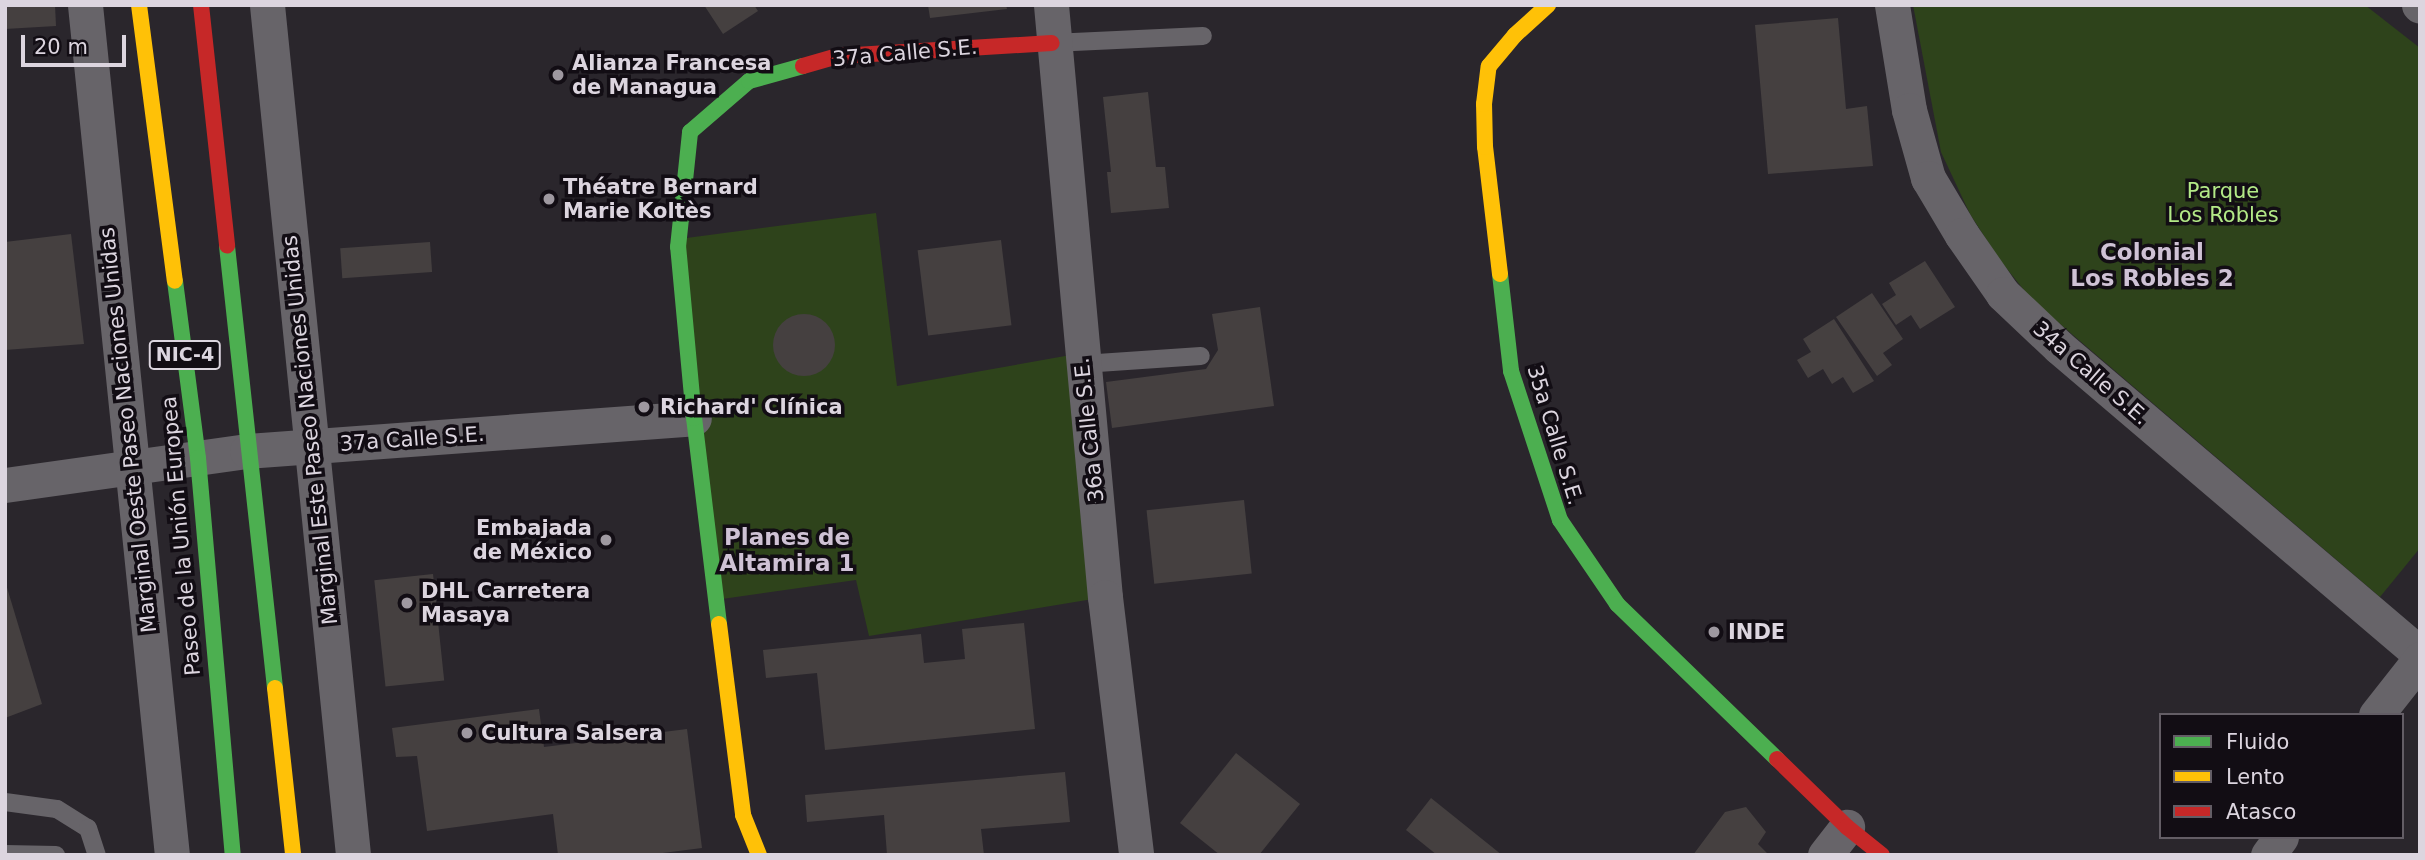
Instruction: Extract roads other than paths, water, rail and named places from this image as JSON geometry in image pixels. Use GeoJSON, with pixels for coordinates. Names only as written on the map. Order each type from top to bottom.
{"type":"FeatureCollection","features":[{"type":"Feature","properties":{"kind":"main road","name":"Paseo de la Unión Europea"},"geometry":{"type":"LineString","coordinates":[[139,5],[198,458],[233,855]]}},
{"type":"Feature","properties":{"kind":"main road","name":"NIC-4"},"geometry":{"type":"LineString","coordinates":[[201,5],[247,452],[293,855]]}},
{"type":"Feature","properties":{"kind":"main road","name":"35a Calle S.E."},"geometry":{"type":"LineString","coordinates":[[1548,5],[1515,35],[1489,66],[1484,104],[1485,146],[1511,371],[1560,520],[1617,604],[1847,827],[1882,855]]}},
{"type":"Feature","properties":{"kind":"main road","name":"37a Calle S.E."},"geometry":{"type":"LineString","coordinates":[[759,855],[743,814],[694,418],[678,247],[690,132],[749,81],[839,56],[1052,43]]}},
{"type":"Feature","properties":{"kind":"street","name":"Marginal Oeste Paseo Naciones Unidas"},"geometry":{"type":"LineString","coordinates":[[85,5],[172,855]]}},
{"type":"Feature","properties":{"kind":"street","name":"Marginal Este Paseo Naciones Unidas"},"geometry":{"type":"LineString","coordinates":[[267,5],[310,447],[342,717],[354,855]]}},
{"type":"Feature","properties":{"kind":"street","name":"36a Calle S.E."},"geometry":{"type":"LineString","coordinates":[[1051,5],[1052,43],[1083,364],[1136,855]]}},
{"type":"Feature","properties":{"kind":"street","name":"34a Calle S.E."},"geometry":{"type":"LineString","coordinates":[[1892,5],[1909,110],[1928,178],[1962,235],[2003,294],[2059,347],[2420,656]]}},
{"type":"Feature","properties":{"kind":"street","name":"37a Calle S.E."},"geometry":{"type":"LineString","coordinates":[[5,485],[247,452],[694,418]]}},
{"type":"Feature","properties":{"kind":"street"},"geometry":{"type":"LineString","coordinates":[[2377,713],[2420,656]]}},
{"type":"Feature","properties":{"kind":"street"},"geometry":{"type":"LineString","coordinates":[[1825,855],[1847,827]]}},
{"type":"Feature","properties":{"kind":"street"},"geometry":{"type":"LineString","coordinates":[[2268,855],[2280,839]]}},
{"type":"Feature","properties":{"kind":"lane"},"geometry":{"type":"LineString","coordinates":[[1052,43],[1203,36]]}},
{"type":"Feature","properties":{"kind":"lane"},"geometry":{"type":"LineString","coordinates":[[1083,364],[1201,356]]}},
{"type":"Feature","properties":{"kind":"lane"},"geometry":{"type":"LineString","coordinates":[[5,802],[57,809],[88,828],[97,855]]}},
{"type":"Feature","properties":{"kind":"lane"},"geometry":{"type":"LineString","coordinates":[[5,854],[56,855]]}},
{"type":"Feature","properties":{"kind":"place","name":"Alianza Francesa de Managua"},"geometry":{"type":"Point","coordinates":[558,75]}},
{"type":"Feature","properties":{"kind":"place","name":"Théatre Bernard Marie Koltès"},"geometry":{"type":"Point","coordinates":[549,199]}},
{"type":"Feature","properties":{"kind":"place","name":"Richard' Clínica"},"geometry":{"type":"Point","coordinates":[644,407]}},
{"type":"Feature","properties":{"kind":"place","name":"Embajada de México"},"geometry":{"type":"Point","coordinates":[606,540]}},
{"type":"Feature","properties":{"kind":"place","name":"DHL Carretera Masaya"},"geometry":{"type":"Point","coordinates":[407,603]}},
{"type":"Feature","properties":{"kind":"place","name":"INDE"},"geometry":{"type":"Point","coordinates":[1714,632]}},
{"type":"Feature","properties":{"kind":"place","name":"Cultura Salsera"},"geometry":{"type":"Point","coordinates":[467,733]}},
{"type":"Feature","properties":{"kind":"district","name":"Colonial Los Robles 2"},"geometry":{"type":"Point","coordinates":[2152,265]}},
{"type":"Feature","properties":{"kind":"district","name":"Planes de Altamira 1"},"geometry":{"type":"Point","coordinates":[787,550]}},
{"type":"Feature","properties":{"kind":"park label","name":"Parque Los Robles"},"geometry":{"type":"Point","coordinates":[2223,203]}}]}
